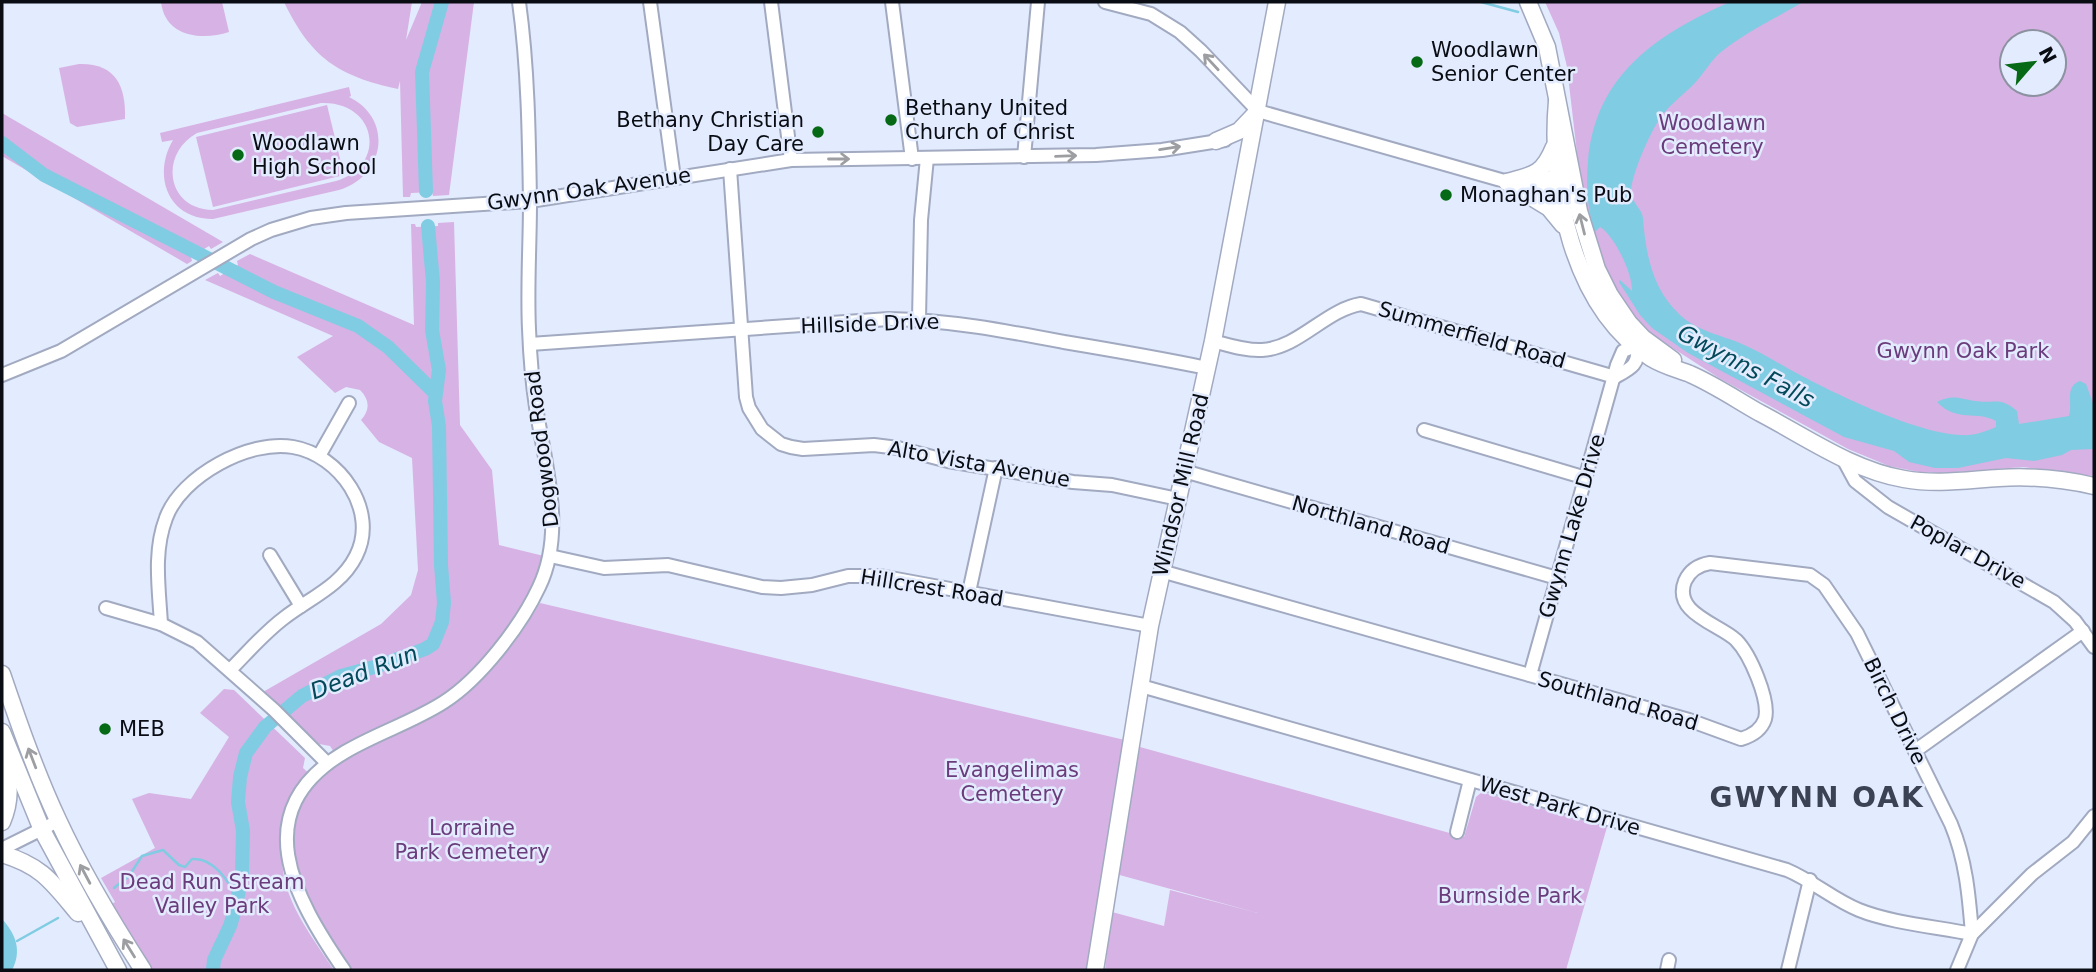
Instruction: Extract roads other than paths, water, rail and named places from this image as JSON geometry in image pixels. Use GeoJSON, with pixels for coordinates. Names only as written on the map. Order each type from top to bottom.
{"type":"FeatureCollection","features":[{"type":"Feature","properties":{"kind":"main road","name":"Windsor Mill Road"},"geometry":{"type":"LineString","coordinates":[[1095,970],[1150,626],[1213,341],[1277,2]]}},
{"type":"Feature","properties":{"kind":"main road"},"geometry":{"type":"LineString","coordinates":[[1528,2],[1547,47],[1557,101],[1567,229]]}},
{"type":"Feature","properties":{"kind":"main road"},"geometry":{"type":"LineString","coordinates":[[1507,182],[1537,173],[1548,161],[1554,144],[1557,101]]}},
{"type":"Feature","properties":{"kind":"main road"},"geometry":{"type":"LineString","coordinates":[[1216,141],[1239,131],[1258,111]]}},
{"type":"Feature","properties":{"kind":"main road"},"geometry":{"type":"LineString","coordinates":[[1554,144],[1597,269],[1640,342],[1660,362],[1691,375],[1842,457],[1886,475],[1920,482],[2024,478],[2094,486]]}},
{"type":"Feature","properties":{"kind":"main road"},"geometry":{"type":"LineString","coordinates":[[1507,182],[1549,208],[1567,229],[1599,302],[1620,331],[1640,342]]}},
{"type":"Feature","properties":{"kind":"main road"},"geometry":{"type":"LineString","coordinates":[[2,674],[29,752],[58,821],[91,884],[143,970]]}},
{"type":"Feature","properties":{"kind":"main road"},"geometry":{"type":"LineString","coordinates":[[2,732],[41,830],[118,970]]}},
{"type":"Feature","properties":{"kind":"main road"},"geometry":{"type":"LineString","coordinates":[[2,756],[10,793],[2,822]]}},
{"type":"Feature","properties":{"kind":"main road"},"geometry":{"type":"LineString","coordinates":[[2,851],[43,873],[101,942]]}},
{"type":"Feature","properties":{"kind":"street","name":"Dogwood Road"},"geometry":{"type":"LineString","coordinates":[[344,970],[310,918],[298,893],[287,852],[288,831],[296,801],[309,780],[327,763],[356,745],[442,704],[465,687],[493,656],[530,603],[540,587],[550,556],[552,513],[530,344],[530,201],[524,48],[519,2]]}},
{"type":"Feature","properties":{"kind":"street"},"geometry":{"type":"LineString","coordinates":[[650,2],[674,178]]}},
{"type":"Feature","properties":{"kind":"street"},"geometry":{"type":"LineString","coordinates":[[771,2],[792,160]]}},
{"type":"Feature","properties":{"kind":"street"},"geometry":{"type":"LineString","coordinates":[[892,2],[912,159]]}},
{"type":"Feature","properties":{"kind":"street"},"geometry":{"type":"LineString","coordinates":[[1024,157],[1038,2]]}},
{"type":"Feature","properties":{"kind":"street"},"geometry":{"type":"LineString","coordinates":[[1105,2],[1152,8],[1194,43],[1258,111],[1532,188],[1565,181]]}},
{"type":"Feature","properties":{"kind":"street","name":"Gwynn Oak Avenue"},"geometry":{"type":"LineString","coordinates":[[3,375],[61,351],[223,254],[271,230],[311,218],[346,213],[530,201],[792,160],[1124,154],[1253,136]]}},
{"type":"Feature","properties":{"kind":"street"},"geometry":{"type":"LineString","coordinates":[[919,319],[921,220],[927,158]]}},
{"type":"Feature","properties":{"kind":"street","name":"Alto Vista Avenue"},"geometry":{"type":"LineString","coordinates":[[730,169],[740,330],[749,408],[762,429],[782,444],[803,449],[874,445],[1073,482],[1112,485],[1178,499]]}},
{"type":"Feature","properties":{"kind":"street","name":"Summerfield Road"},"geometry":{"type":"LineString","coordinates":[[1213,341],[1252,349],[1273,348],[1347,308],[1361,304],[1615,377]]}},
{"type":"Feature","properties":{"kind":"street","name":"Hillside Drive"},"geometry":{"type":"LineString","coordinates":[[530,344],[919,319],[971,324],[1207,368]]}},
{"type":"Feature","properties":{"kind":"street","name":"Gwynn Lake Drive"},"geometry":{"type":"LineString","coordinates":[[1530,675],[1617,365],[1623,351],[1640,342]]}},
{"type":"Feature","properties":{"kind":"street"},"geometry":{"type":"LineString","coordinates":[[319,456],[349,403]]}},
{"type":"Feature","properties":{"kind":"street"},"geometry":{"type":"LineString","coordinates":[[1424,430],[1586,478]]}},
{"type":"Feature","properties":{"kind":"street"},"geometry":{"type":"LineString","coordinates":[[161,624],[158,549],[166,516],[184,491],[211,469],[264,447],[293,447],[319,456],[341,474],[357,499],[361,512],[358,553],[332,586],[271,629],[230,670]]}},
{"type":"Feature","properties":{"kind":"street","name":"Poplar Drive"},"geometry":{"type":"LineString","coordinates":[[1842,457],[1855,481],[1871,495],[1899,514],[2042,594],[2065,610],[2094,647]]}},
{"type":"Feature","properties":{"kind":"street"},"geometry":{"type":"LineString","coordinates":[[968,592],[996,468]]}},
{"type":"Feature","properties":{"kind":"street","name":"Northland Road"},"geometry":{"type":"LineString","coordinates":[[1184,471],[1557,578]]}},
{"type":"Feature","properties":{"kind":"street"},"geometry":{"type":"LineString","coordinates":[[270,555],[301,606]]}},
{"type":"Feature","properties":{"kind":"street","name":"Hillcrest Road"},"geometry":{"type":"LineString","coordinates":[[550,556],[604,568],[668,565],[762,587],[795,588],[848,576],[865,575],[1150,626]]}},
{"type":"Feature","properties":{"kind":"street","name":"Southland Road"},"geometry":{"type":"LineString","coordinates":[[1161,571],[1689,720],[1733,738],[1748,737],[1761,726],[1765,710],[1753,665],[1736,640],[1690,609],[1683,593],[1686,577],[1696,568],[1710,563],[1803,573],[1817,579]]}},
{"type":"Feature","properties":{"kind":"street","name":"Birch Drive"},"geometry":{"type":"LineString","coordinates":[[1817,579],[1857,633],[1959,843],[1967,877],[1972,934]]}},
{"type":"Feature","properties":{"kind":"street"},"geometry":{"type":"LineString","coordinates":[[106,608],[161,624],[197,642],[274,710],[327,763]]}},
{"type":"Feature","properties":{"kind":"street"},"geometry":{"type":"LineString","coordinates":[[1915,751],[2083,631]]}},
{"type":"Feature","properties":{"kind":"street","name":"West Park Drive"},"geometry":{"type":"LineString","coordinates":[[1141,686],[1787,870],[1810,880],[1859,910],[1972,934]]}},
{"type":"Feature","properties":{"kind":"street"},"geometry":{"type":"LineString","coordinates":[[1457,832],[1471,780]]}},
{"type":"Feature","properties":{"kind":"street"},"geometry":{"type":"LineString","coordinates":[[1957,970],[1972,934],[2032,874],[2073,842],[2094,816]]}},
{"type":"Feature","properties":{"kind":"street"},"geometry":{"type":"LineString","coordinates":[[2,851],[58,821]]}},
{"type":"Feature","properties":{"kind":"street"},"geometry":{"type":"LineString","coordinates":[[1788,970],[1810,880]]}},
{"type":"Feature","properties":{"kind":"water","name":"Gwynns Falls"},"geometry":{"type":"Polygon","coordinates":[[[1730,2],[1803,2],[1751,32],[1717,56],[1694,84],[1664,113],[1643,150],[1631,191],[1642,215],[1652,270],[1670,305],[1694,325],[1748,347],[1849,399],[1897,419],[1942,433],[1970,435],[1996,427],[1996,421],[1952,412],[1937,402],[1956,398],[2006,404],[2017,411],[2019,424],[2069,416],[2072,387],[2080,381],[2086,384],[2094,406],[2094,449],[2071,450],[2062,455],[2034,461],[2006,458],[1958,468],[1935,468],[1909,462],[1894,451],[1844,437],[1688,353],[1652,328],[1640,315],[1619,282],[1620,280],[1632,291],[1622,256],[1605,231],[1600,227],[1595,232],[1592,223],[1587,179],[1593,131],[1603,105],[1634,61],[1678,28],[1730,2]]]}},
{"type":"Feature","properties":{"kind":"water"},"geometry":{"type":"Polygon","coordinates":[[[2,919],[16,943],[17,956],[12,970],[2,970],[2,919]]]}},
{"type":"Feature","properties":{"kind":"waterway","name":"Dead Run"},"geometry":{"type":"LineString","coordinates":[[426,191],[422,72],[442,2]]}},
{"type":"Feature","properties":{"kind":"waterway"},"geometry":{"type":"LineString","coordinates":[[1481,2],[1518,12]]}},
{"type":"Feature","properties":{"kind":"waterway"},"geometry":{"type":"LineString","coordinates":[[2,143],[44,175],[274,292],[358,326],[388,347],[435,393]]}},
{"type":"Feature","properties":{"kind":"waterway","name":"Dead Run"},"geometry":{"type":"LineString","coordinates":[[213,970],[214,960],[236,906],[242,873],[243,831],[238,802],[246,753],[265,727],[302,696],[341,676],[425,649],[433,644],[442,622],[444,603],[439,426],[435,401],[439,370],[432,330],[433,282],[428,226]]}},
{"type":"Feature","properties":{"kind":"waterway"},"geometry":{"type":"LineString","coordinates":[[114,888],[129,876],[142,856],[163,850],[185,867],[192,859],[207,862],[225,878],[237,899]]}},
{"type":"Feature","properties":{"kind":"waterway"},"geometry":{"type":"LineString","coordinates":[[17,941],[58,918]]}},
{"type":"Feature","properties":{"kind":"place","name":"Woodlawn Senior Center"},"geometry":{"type":"Point","coordinates":[1417,62]}},
{"type":"Feature","properties":{"kind":"place","name":"Bethany United Church of Christ"},"geometry":{"type":"Point","coordinates":[891,120]}},
{"type":"Feature","properties":{"kind":"place","name":"Bethany Christian Day Care"},"geometry":{"type":"Point","coordinates":[818,132]}},
{"type":"Feature","properties":{"kind":"place","name":"Woodlawn High School"},"geometry":{"type":"Point","coordinates":[238,155]}},
{"type":"Feature","properties":{"kind":"place","name":"Monaghan's Pub"},"geometry":{"type":"Point","coordinates":[1446,195]}},
{"type":"Feature","properties":{"kind":"place","name":"MEB"},"geometry":{"type":"Point","coordinates":[105,729]}},
{"type":"Feature","properties":{"kind":"district","name":"GWYNN OAK"},"geometry":{"type":"Point","coordinates":[1817,797]}},
{"type":"Feature","properties":{"kind":"park label","name":"Woodlawn Cemetery"},"geometry":{"type":"Point","coordinates":[1712,135]}},
{"type":"Feature","properties":{"kind":"park label","name":"Gwynn Oak Park"},"geometry":{"type":"Point","coordinates":[1963,351]}},
{"type":"Feature","properties":{"kind":"park label","name":"Evangelimas Cemetery"},"geometry":{"type":"Point","coordinates":[1012,782]}},
{"type":"Feature","properties":{"kind":"park label","name":"Lorraine Park Cemetery"},"geometry":{"type":"Point","coordinates":[472,840]}},
{"type":"Feature","properties":{"kind":"park label","name":"Dead Run Stream Valley Park"},"geometry":{"type":"Point","coordinates":[212,894]}},
{"type":"Feature","properties":{"kind":"park label","name":"Burnside Park"},"geometry":{"type":"Point","coordinates":[1510,896]}}]}
